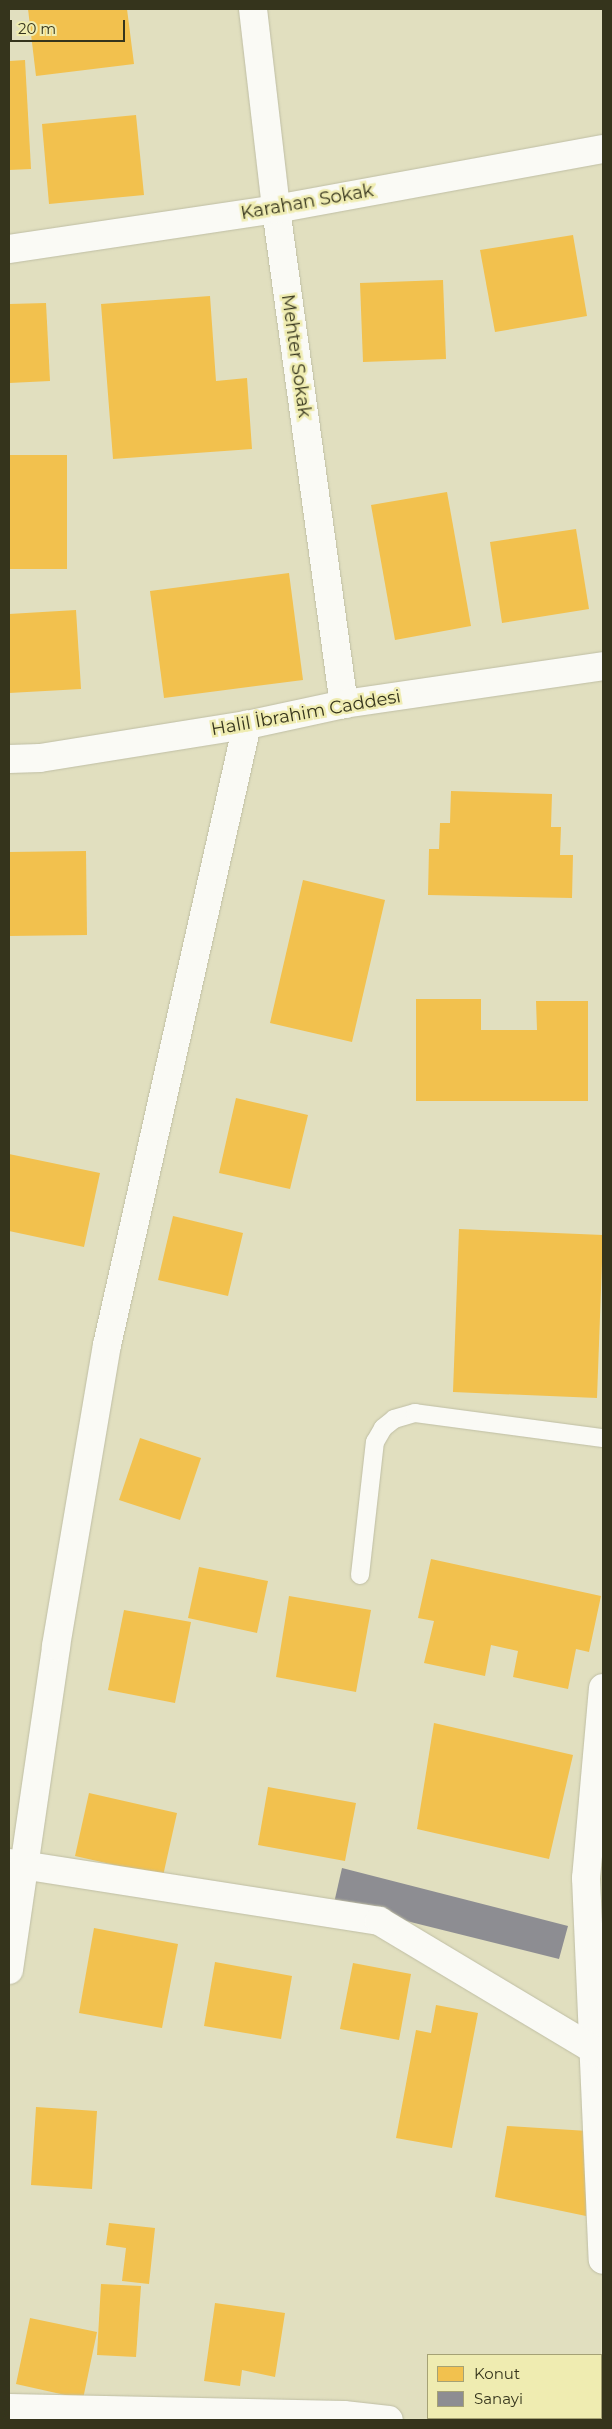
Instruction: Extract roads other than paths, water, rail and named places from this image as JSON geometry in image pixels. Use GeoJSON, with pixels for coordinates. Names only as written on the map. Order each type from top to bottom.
{"type":"FeatureCollection","features":[{"type":"Feature","properties":{"kind":"street","name":"Mehter Sokak"},"geometry":{"type":"LineString","coordinates":[[253,9],[276,209],[344,704]]}},
{"type":"Feature","properties":{"kind":"street","name":"Karahan Sokak"},"geometry":{"type":"LineString","coordinates":[[9,249],[276,209],[603,149]]}},
{"type":"Feature","properties":{"kind":"street","name":"Halil İbrahim Caddesi"},"geometry":{"type":"LineString","coordinates":[[9,759],[40,758],[247,725],[344,704],[603,666]]}},
{"type":"Feature","properties":{"kind":"street"},"geometry":{"type":"LineString","coordinates":[[9,1970],[17,1865],[107,1345],[247,725]]}},
{"type":"Feature","properties":{"kind":"street"},"geometry":{"type":"LineString","coordinates":[[603,1688],[586,1878],[600,2054],[603,2260]]}},
{"type":"Feature","properties":{"kind":"street"},"geometry":{"type":"LineString","coordinates":[[17,1865],[379,1922],[600,2054]]}},
{"type":"Feature","properties":{"kind":"street"},"geometry":{"type":"LineString","coordinates":[[9,2408],[389,2420]]}},
{"type":"Feature","properties":{"kind":"lane"},"geometry":{"type":"LineString","coordinates":[[360,1575],[375,1442],[394,1419],[415,1413],[603,1438]]}}]}
